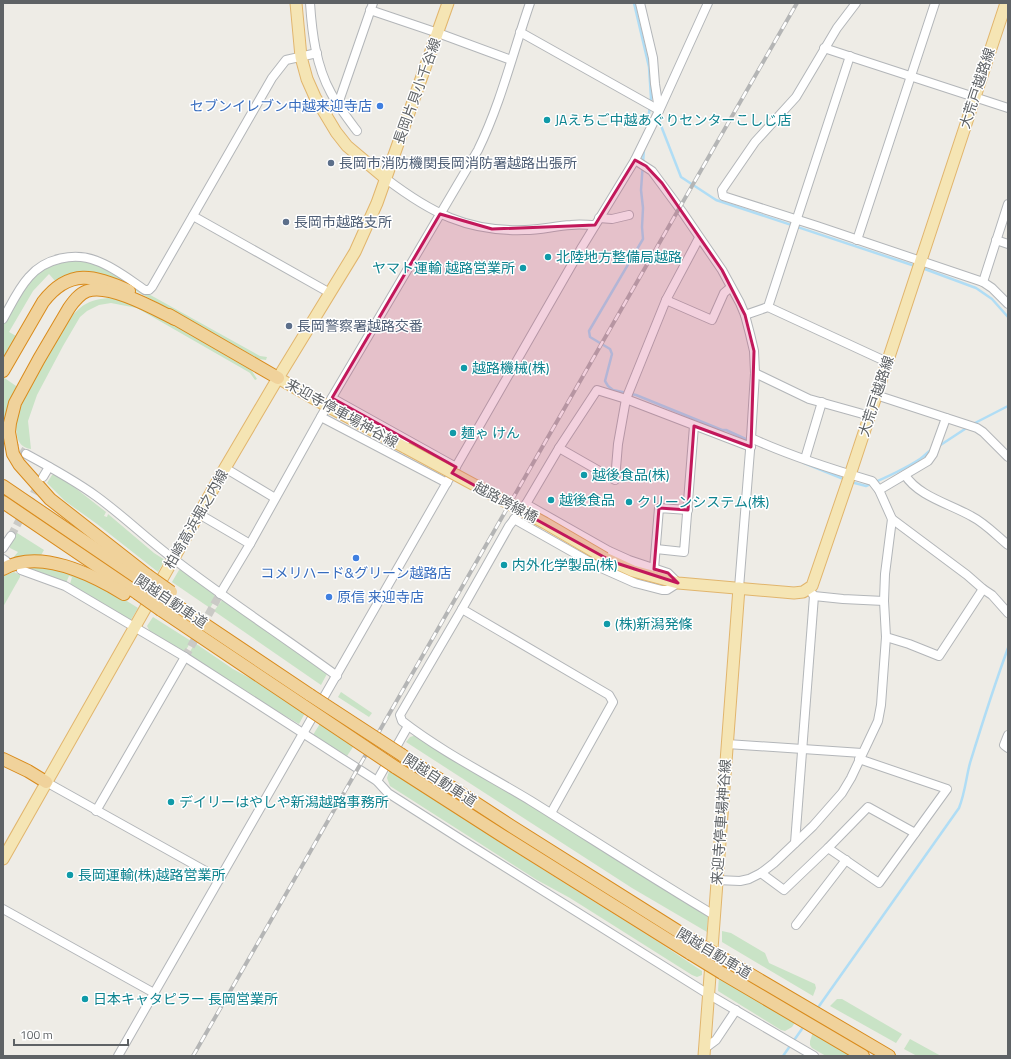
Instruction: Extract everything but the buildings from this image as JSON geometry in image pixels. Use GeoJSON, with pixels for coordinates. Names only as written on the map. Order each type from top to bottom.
{"type":"FeatureCollection","features":[{"type":"Feature","properties":{"kind":"highway"},"geometry":{"type":"LineString","coordinates":[[3,371],[43,302],[54,290],[67,281],[84,278],[107,281],[133,293],[278,378]]}},
{"type":"Feature","properties":{"kind":"highway"},"geometry":{"type":"LineString","coordinates":[[145,579],[50,499],[27,475],[13,454],[10,441],[10,423],[15,404],[39,359],[74,300],[81,294],[87,291],[97,290],[121,294],[133,298],[175,318]]}},
{"type":"Feature","properties":{"kind":"highway","name":"関越自動車道"},"geometry":{"type":"LineString","coordinates":[[3,486],[145,579],[310,695],[518,830],[696,942],[889,1056]]}},
{"type":"Feature","properties":{"kind":"highway","name":"関越自動車道"},"geometry":{"type":"LineString","coordinates":[[3,502],[135,597],[501,836],[722,973],[863,1056]]}},
{"type":"Feature","properties":{"kind":"highway"},"geometry":{"type":"LineString","coordinates":[[4,563],[32,561],[57,564],[108,584],[135,597]]}},
{"type":"Feature","properties":{"kind":"highway"},"geometry":{"type":"LineString","coordinates":[[3,759],[28,771],[46,782]]}},
{"type":"Feature","properties":{"kind":"main road"},"geometry":{"type":"LineString","coordinates":[[296,3],[301,57],[315,97],[336,132],[353,151],[386,178]]}},
{"type":"Feature","properties":{"kind":"main road","name":"長岡片貝小千谷線"},"geometry":{"type":"LineString","coordinates":[[386,178],[448,3]]}},
{"type":"Feature","properties":{"kind":"main road","name":"大荒戸越路線"},"geometry":{"type":"LineString","coordinates":[[811,592],[1006,3]]}},
{"type":"Feature","properties":{"kind":"main road","name":"柏崎高浜堀之内線"},"geometry":{"type":"LineString","coordinates":[[3,858],[225,468],[278,378],[346,268],[363,234],[386,178]]}},
{"type":"Feature","properties":{"kind":"main road","name":"来迎寺停車場神谷線"},"geometry":{"type":"LineString","coordinates":[[278,378],[329,402],[406,448]]}},
{"type":"Feature","properties":{"kind":"main road","name":"越路跨線橋"},"geometry":{"type":"LineString","coordinates":[[406,448],[545,522],[605,558],[633,571],[678,583]]}},
{"type":"Feature","properties":{"kind":"main road"},"geometry":{"type":"LineString","coordinates":[[678,583],[794,593],[811,592]]}},
{"type":"Feature","properties":{"kind":"main road","name":"来迎寺停車場神谷線"},"geometry":{"type":"LineString","coordinates":[[704,1052],[739,588]]}},
{"type":"Feature","properties":{"kind":"street"},"geometry":{"type":"LineString","coordinates":[[310,3],[312,26],[322,73],[330,92],[357,131]]}},
{"type":"Feature","properties":{"kind":"street"},"geometry":{"type":"LineString","coordinates":[[220,594],[250,544],[329,402],[478,150],[485,135],[530,3]]}},
{"type":"Feature","properties":{"kind":"street"},"geometry":{"type":"LineString","coordinates":[[640,3],[653,58],[659,111]]}},
{"type":"Feature","properties":{"kind":"street"},"geometry":{"type":"LineString","coordinates":[[118,1056],[599,218],[635,160],[708,3]]}},
{"type":"Feature","properties":{"kind":"street"},"geometry":{"type":"LineString","coordinates":[[856,3],[824,48],[796,97],[755,142],[722,190],[723,196],[983,282],[992,288],[1008,304]]}},
{"type":"Feature","properties":{"kind":"street"},"geometry":{"type":"LineString","coordinates":[[857,240],[935,3]]}},
{"type":"Feature","properties":{"kind":"street"},"geometry":{"type":"LineString","coordinates":[[338,104],[371,6],[511,60]]}},
{"type":"Feature","properties":{"kind":"street"},"geometry":{"type":"LineString","coordinates":[[520,32],[659,111]]}},
{"type":"Feature","properties":{"kind":"street"},"geometry":{"type":"LineString","coordinates":[[824,48],[1008,108]]}},
{"type":"Feature","properties":{"kind":"street"},"geometry":{"type":"LineString","coordinates":[[3,319],[25,282],[35,270],[48,262],[66,258],[78,257],[97,260],[145,290],[149,290],[272,78],[286,60],[317,53]]}},
{"type":"Feature","properties":{"kind":"street"},"geometry":{"type":"LineString","coordinates":[[768,307],[850,56]]}},
{"type":"Feature","properties":{"kind":"street"},"geometry":{"type":"LineString","coordinates":[[635,160],[652,170],[722,270],[745,315],[754,351],[755,373],[752,438],[739,588]]}},
{"type":"Feature","properties":{"kind":"street"},"geometry":{"type":"LineString","coordinates":[[386,178],[422,204],[440,214],[471,225],[492,230],[527,230],[572,225],[595,225]]}},
{"type":"Feature","properties":{"kind":"street"},"geometry":{"type":"LineString","coordinates":[[983,282],[1008,204]]}},
{"type":"Feature","properties":{"kind":"street"},"geometry":{"type":"LineString","coordinates":[[599,218],[612,219],[629,215]]}},
{"type":"Feature","properties":{"kind":"street"},"geometry":{"type":"LineString","coordinates":[[193,216],[330,293]]}},
{"type":"Feature","properties":{"kind":"street"},"geometry":{"type":"LineString","coordinates":[[559,448],[615,480],[618,444],[626,400],[666,300],[699,238]]}},
{"type":"Feature","properties":{"kind":"street"},"geometry":{"type":"LineString","coordinates":[[996,240],[1008,244]]}},
{"type":"Feature","properties":{"kind":"street"},"geometry":{"type":"LineString","coordinates":[[666,300],[712,320],[724,293],[731,287]]}},
{"type":"Feature","properties":{"kind":"street"},"geometry":{"type":"LineString","coordinates":[[745,315],[768,307],[887,362]]}},
{"type":"Feature","properties":{"kind":"street"},"geometry":{"type":"LineString","coordinates":[[755,373],[809,399],[870,416]]}},
{"type":"Feature","properties":{"kind":"street"},"geometry":{"type":"LineString","coordinates":[[714,915],[408,726],[402,721],[400,715],[509,526],[526,504],[596,390],[751,447]]}},
{"type":"Feature","properties":{"kind":"street"},"geometry":{"type":"LineString","coordinates":[[876,395],[977,428],[984,432],[1008,457]]}},
{"type":"Feature","properties":{"kind":"street"},"geometry":{"type":"LineString","coordinates":[[329,402],[456,467]]}},
{"type":"Feature","properties":{"kind":"street"},"geometry":{"type":"LineString","coordinates":[[805,459],[822,402]]}},
{"type":"Feature","properties":{"kind":"street"},"geometry":{"type":"LineString","coordinates":[[321,417],[447,482]]}},
{"type":"Feature","properties":{"kind":"street"},"geometry":{"type":"LineString","coordinates":[[879,490],[928,461],[933,454],[946,418]]}},
{"type":"Feature","properties":{"kind":"street"},"geometry":{"type":"LineString","coordinates":[[656,549],[684,552],[694,426]]}},
{"type":"Feature","properties":{"kind":"street"},"geometry":{"type":"LineString","coordinates":[[752,438],[805,459],[872,481],[879,490],[892,519],[992,595],[1008,613]]}},
{"type":"Feature","properties":{"kind":"street"},"geometry":{"type":"LineString","coordinates":[[26,454],[96,496],[174,560],[337,676]]}},
{"type":"Feature","properties":{"kind":"street"},"geometry":{"type":"LineString","coordinates":[[43,477],[49,467]]}},
{"type":"Feature","properties":{"kind":"street"},"geometry":{"type":"LineString","coordinates":[[225,468],[275,498]]}},
{"type":"Feature","properties":{"kind":"street"},"geometry":{"type":"LineString","coordinates":[[905,475],[914,486],[987,526],[1008,545]]}},
{"type":"Feature","properties":{"kind":"street"},"geometry":{"type":"LineString","coordinates":[[514,519],[599,567],[635,583],[667,590],[678,583],[668,573],[629,560],[609,551],[526,504]]}},
{"type":"Feature","properties":{"kind":"street"},"geometry":{"type":"LineString","coordinates":[[654,569],[659,508],[688,510]]}},
{"type":"Feature","properties":{"kind":"street"},"geometry":{"type":"LineString","coordinates":[[199,514],[250,544]]}},
{"type":"Feature","properties":{"kind":"street"},"geometry":{"type":"LineString","coordinates":[[717,880],[740,881],[750,879],[761,873],[774,863],[813,826],[842,793],[851,778],[860,756],[878,721],[880,713],[886,637],[884,600],[885,574],[892,519]]}},
{"type":"Feature","properties":{"kind":"street"},"geometry":{"type":"LineString","coordinates":[[3,548],[11,536]]}},
{"type":"Feature","properties":{"kind":"street"},"geometry":{"type":"LineString","coordinates":[[21,570],[65,586],[185,657],[377,781],[388,793],[464,842],[708,994],[814,1056]]}},
{"type":"Feature","properties":{"kind":"street"},"geometry":{"type":"LineString","coordinates":[[886,637],[939,656],[983,589]]}},
{"type":"Feature","properties":{"kind":"street"},"geometry":{"type":"LineString","coordinates":[[795,842],[811,592],[843,599],[884,600]]}},
{"type":"Feature","properties":{"kind":"street"},"geometry":{"type":"LineString","coordinates":[[462,609],[609,694],[613,702],[550,813]]}},
{"type":"Feature","properties":{"kind":"street"},"geometry":{"type":"LineString","coordinates":[[96,811],[185,657]]}},
{"type":"Feature","properties":{"kind":"street"},"geometry":{"type":"LineString","coordinates":[[377,781],[408,726]]}},
{"type":"Feature","properties":{"kind":"street"},"geometry":{"type":"LineString","coordinates":[[1008,735],[1004,745],[1008,748]]}},
{"type":"Feature","properties":{"kind":"street"},"geometry":{"type":"LineString","coordinates":[[728,744],[802,749],[860,756],[947,789],[879,883],[828,848]]}},
{"type":"Feature","properties":{"kind":"street"},"geometry":{"type":"LineString","coordinates":[[46,782],[220,879]]}},
{"type":"Feature","properties":{"kind":"street"},"geometry":{"type":"LineString","coordinates":[[761,873],[784,890],[868,807],[915,833]]}},
{"type":"Feature","properties":{"kind":"street"},"geometry":{"type":"LineString","coordinates":[[796,925],[846,860]]}},
{"type":"Feature","properties":{"kind":"street"},"geometry":{"type":"LineString","coordinates":[[3,909],[154,993]]}},
{"type":"Feature","properties":{"kind":"street"},"geometry":{"type":"LineString","coordinates":[[704,1052],[716,1040],[736,1010]]}},
{"type":"Feature","properties":{"kind":"highlighted area"},"geometry":{"type":"Polygon","coordinates":[[[635,160],[646,166],[662,183],[722,270],[745,315],[754,351],[751,447],[694,426],[688,510],[659,508],[654,569],[668,573],[678,583],[613,562],[452,473],[456,467],[332,398],[440,214],[492,229],[595,225],[635,160]]]}},
{"type":"Feature","properties":{"kind":"green space"},"geometry":{"type":"Polygon","coordinates":[[[69,260],[90,262],[105,268],[109,272],[260,356],[267,357],[266,360],[259,359],[116,280],[56,282],[49,274],[33,291],[9,332],[18,337],[3,364],[3,324],[23,288],[31,277],[50,265],[69,260]]]}},
{"type":"Feature","properties":{"kind":"green space"},"geometry":{"type":"Polygon","coordinates":[[[108,298],[122,300],[164,319],[246,366],[252,371],[257,379],[255,380],[250,373],[137,308],[111,303],[99,305],[87,311],[80,317],[37,395],[28,421],[31,449],[26,448],[21,445],[18,440],[16,425],[21,405],[30,386],[60,332],[74,313],[90,302],[108,298]]]}},
{"type":"Feature","properties":{"kind":"green space"},"geometry":{"type":"Polygon","coordinates":[[[3,377],[19,388],[4,433],[3,432],[3,377]]]}},
{"type":"Feature","properties":{"kind":"green space"},"geometry":{"type":"Polygon","coordinates":[[[52,475],[60,476],[106,512],[104,516],[107,517],[108,514],[154,553],[165,560],[158,572],[65,501],[47,483],[52,475]]]}},
{"type":"Feature","properties":{"kind":"green space"},"geometry":{"type":"Polygon","coordinates":[[[14,531],[44,550],[40,557],[26,555],[12,559],[18,552],[10,548],[9,543],[14,531]]]}},
{"type":"Feature","properties":{"kind":"green space"},"geometry":{"type":"Polygon","coordinates":[[[27,567],[59,568],[103,586],[138,608],[131,620],[70,584],[72,577],[69,576],[66,583],[57,578],[27,567]]]}},
{"type":"Feature","properties":{"kind":"green space"},"geometry":{"type":"Polygon","coordinates":[[[179,570],[183,570],[214,592],[215,600],[210,608],[172,582],[179,570]]]}},
{"type":"Feature","properties":{"kind":"green space"},"geometry":{"type":"Polygon","coordinates":[[[14,572],[20,575],[20,577],[3,607],[3,576],[14,572]]]}},
{"type":"Feature","properties":{"kind":"green space"},"geometry":{"type":"Polygon","coordinates":[[[222,600],[225,600],[328,672],[321,685],[214,611],[222,600]]]}},
{"type":"Feature","properties":{"kind":"green space"},"geometry":{"type":"Polygon","coordinates":[[[153,617],[191,641],[186,650],[181,652],[151,634],[147,626],[153,617]]]}},
{"type":"Feature","properties":{"kind":"green space"},"geometry":{"type":"Polygon","coordinates":[[[195,643],[233,669],[288,699],[306,711],[299,724],[237,687],[188,655],[195,643]]]}},
{"type":"Feature","properties":{"kind":"green space"},"geometry":{"type":"Polygon","coordinates":[[[341,692],[372,713],[369,717],[338,697],[341,692]]]}},
{"type":"Feature","properties":{"kind":"green space"},"geometry":{"type":"Polygon","coordinates":[[[321,722],[355,744],[347,756],[313,735],[321,722]]]}},
{"type":"Feature","properties":{"kind":"green space"},"geometry":{"type":"Polygon","coordinates":[[[417,735],[423,736],[708,916],[707,932],[632,888],[406,742],[410,737],[417,735]]]}},
{"type":"Feature","properties":{"kind":"green space"},"geometry":{"type":"Polygon","coordinates":[[[389,771],[660,943],[702,971],[702,975],[697,977],[692,975],[570,898],[537,880],[390,786],[387,778],[389,771]]]}},
{"type":"Feature","properties":{"kind":"green space"},"geometry":{"type":"Polygon","coordinates":[[[722,931],[731,933],[765,953],[769,963],[815,984],[816,988],[813,996],[722,942],[722,931]]]}},
{"type":"Feature","properties":{"kind":"green space"},"geometry":{"type":"Polygon","coordinates":[[[719,975],[796,1021],[792,1027],[785,1031],[781,1030],[718,991],[719,975]]]}},
{"type":"Feature","properties":{"kind":"green space"},"geometry":{"type":"Polygon","coordinates":[[[837,999],[842,999],[902,1034],[896,1043],[830,1006],[837,999]]]}},
{"type":"Feature","properties":{"kind":"green space"},"geometry":{"type":"Polygon","coordinates":[[[813,1032],[856,1056],[826,1056],[812,1048],[810,1045],[813,1032]]]}},
{"type":"Feature","properties":{"kind":"green space"},"geometry":{"type":"Polygon","coordinates":[[[910,1039],[941,1056],[917,1056],[904,1049],[910,1039]]]}},
{"type":"Feature","properties":{"kind":"waterway"},"geometry":{"type":"LineString","coordinates":[[634,3],[649,67],[651,98]]}},
{"type":"Feature","properties":{"kind":"waterway"},"geometry":{"type":"LineString","coordinates":[[647,128],[651,98]]}},
{"type":"Feature","properties":{"kind":"waterway"},"geometry":{"type":"LineString","coordinates":[[658,118],[681,177],[716,200],[915,266]]}},
{"type":"Feature","properties":{"kind":"waterway"},"geometry":{"type":"LineString","coordinates":[[644,149],[641,190],[643,208],[643,239],[589,331],[590,337],[610,349],[612,354],[605,381],[613,390],[636,395],[722,430],[726,430],[750,441]]}},
{"type":"Feature","properties":{"kind":"waterway"},"geometry":{"type":"LineString","coordinates":[[922,268],[976,288],[992,299],[1008,317]]}},
{"type":"Feature","properties":{"kind":"waterway"},"geometry":{"type":"LineString","coordinates":[[973,424],[1008,406]]}},
{"type":"Feature","properties":{"kind":"waterway"},"geometry":{"type":"LineString","coordinates":[[939,446],[968,427]]}},
{"type":"Feature","properties":{"kind":"waterway"},"geometry":{"type":"LineString","coordinates":[[851,482],[866,486],[907,467],[933,449]]}},
{"type":"Feature","properties":{"kind":"waterway"},"geometry":{"type":"LineString","coordinates":[[804,463],[846,480]]}},
{"type":"Feature","properties":{"kind":"waterway"},"geometry":{"type":"LineString","coordinates":[[817,1009],[959,808],[963,797],[970,763],[1008,648]]}},
{"type":"Feature","properties":{"kind":"waterway"},"geometry":{"type":"LineString","coordinates":[[783,1056],[804,1026]]}},
{"type":"Feature","properties":{"kind":"tunnel"},"geometry":{"type":"LineString","coordinates":[[10,444],[26,454]]}},
{"type":"Feature","properties":{"kind":"tunnel"},"geometry":{"type":"LineString","coordinates":[[11,536],[40,482]]}},
{"type":"Feature","properties":{"kind":"tunnel"},"geometry":{"type":"LineString","coordinates":[[185,657],[220,594]]}},
{"type":"Feature","properties":{"kind":"railway"},"geometry":{"type":"LineString","coordinates":[[193,1056],[797,3]]}},
{"type":"Feature","properties":{"kind":"place","name":"セブンイレブン中越来迎寺店"},"geometry":{"type":"Point","coordinates":[380,106]}},
{"type":"Feature","properties":{"kind":"place","name":"JAえちご中越あぐりセンターこしじ店"},"geometry":{"type":"Point","coordinates":[547,120]}},
{"type":"Feature","properties":{"kind":"place","name":"長岡市消防機関長岡消防署越路出張所"},"geometry":{"type":"Point","coordinates":[331,163]}},
{"type":"Feature","properties":{"kind":"place","name":"長岡市越路支所"},"geometry":{"type":"Point","coordinates":[286,222]}},
{"type":"Feature","properties":{"kind":"place","name":"北陸地方整備局越路"},"geometry":{"type":"Point","coordinates":[548,257]}},
{"type":"Feature","properties":{"kind":"place","name":"ヤマト運輸 越路営業所"},"geometry":{"type":"Point","coordinates":[523,268]}},
{"type":"Feature","properties":{"kind":"place","name":"長岡警察署越路交番"},"geometry":{"type":"Point","coordinates":[289,326]}},
{"type":"Feature","properties":{"kind":"place","name":"越路機械(株)"},"geometry":{"type":"Point","coordinates":[464,368]}},
{"type":"Feature","properties":{"kind":"place","name":"麺ゃ けん"},"geometry":{"type":"Point","coordinates":[453,433]}},
{"type":"Feature","properties":{"kind":"place","name":"越後食品(株)"},"geometry":{"type":"Point","coordinates":[584,475]}},
{"type":"Feature","properties":{"kind":"place","name":"越後食品"},"geometry":{"type":"Point","coordinates":[551,500]}},
{"type":"Feature","properties":{"kind":"place","name":"クリーンシステム(株)"},"geometry":{"type":"Point","coordinates":[629,502]}},
{"type":"Feature","properties":{"kind":"place","name":"コメリハード&グリーン越路店"},"geometry":{"type":"Point","coordinates":[356,558]}},
{"type":"Feature","properties":{"kind":"place","name":"内外化学製品(株)"},"geometry":{"type":"Point","coordinates":[504,565]}},
{"type":"Feature","properties":{"kind":"place","name":"原信 来迎寺店"},"geometry":{"type":"Point","coordinates":[329,597]}},
{"type":"Feature","properties":{"kind":"place","name":"(株)新潟発條"},"geometry":{"type":"Point","coordinates":[607,624]}},
{"type":"Feature","properties":{"kind":"place","name":"デイリーはやしや新潟越路事務所"},"geometry":{"type":"Point","coordinates":[171,802]}},
{"type":"Feature","properties":{"kind":"place","name":"長岡運輸(株)越路営業所"},"geometry":{"type":"Point","coordinates":[70,875]}},
{"type":"Feature","properties":{"kind":"place","name":"日本キャタピラー 長岡営業所"},"geometry":{"type":"Point","coordinates":[85,999]}}]}
